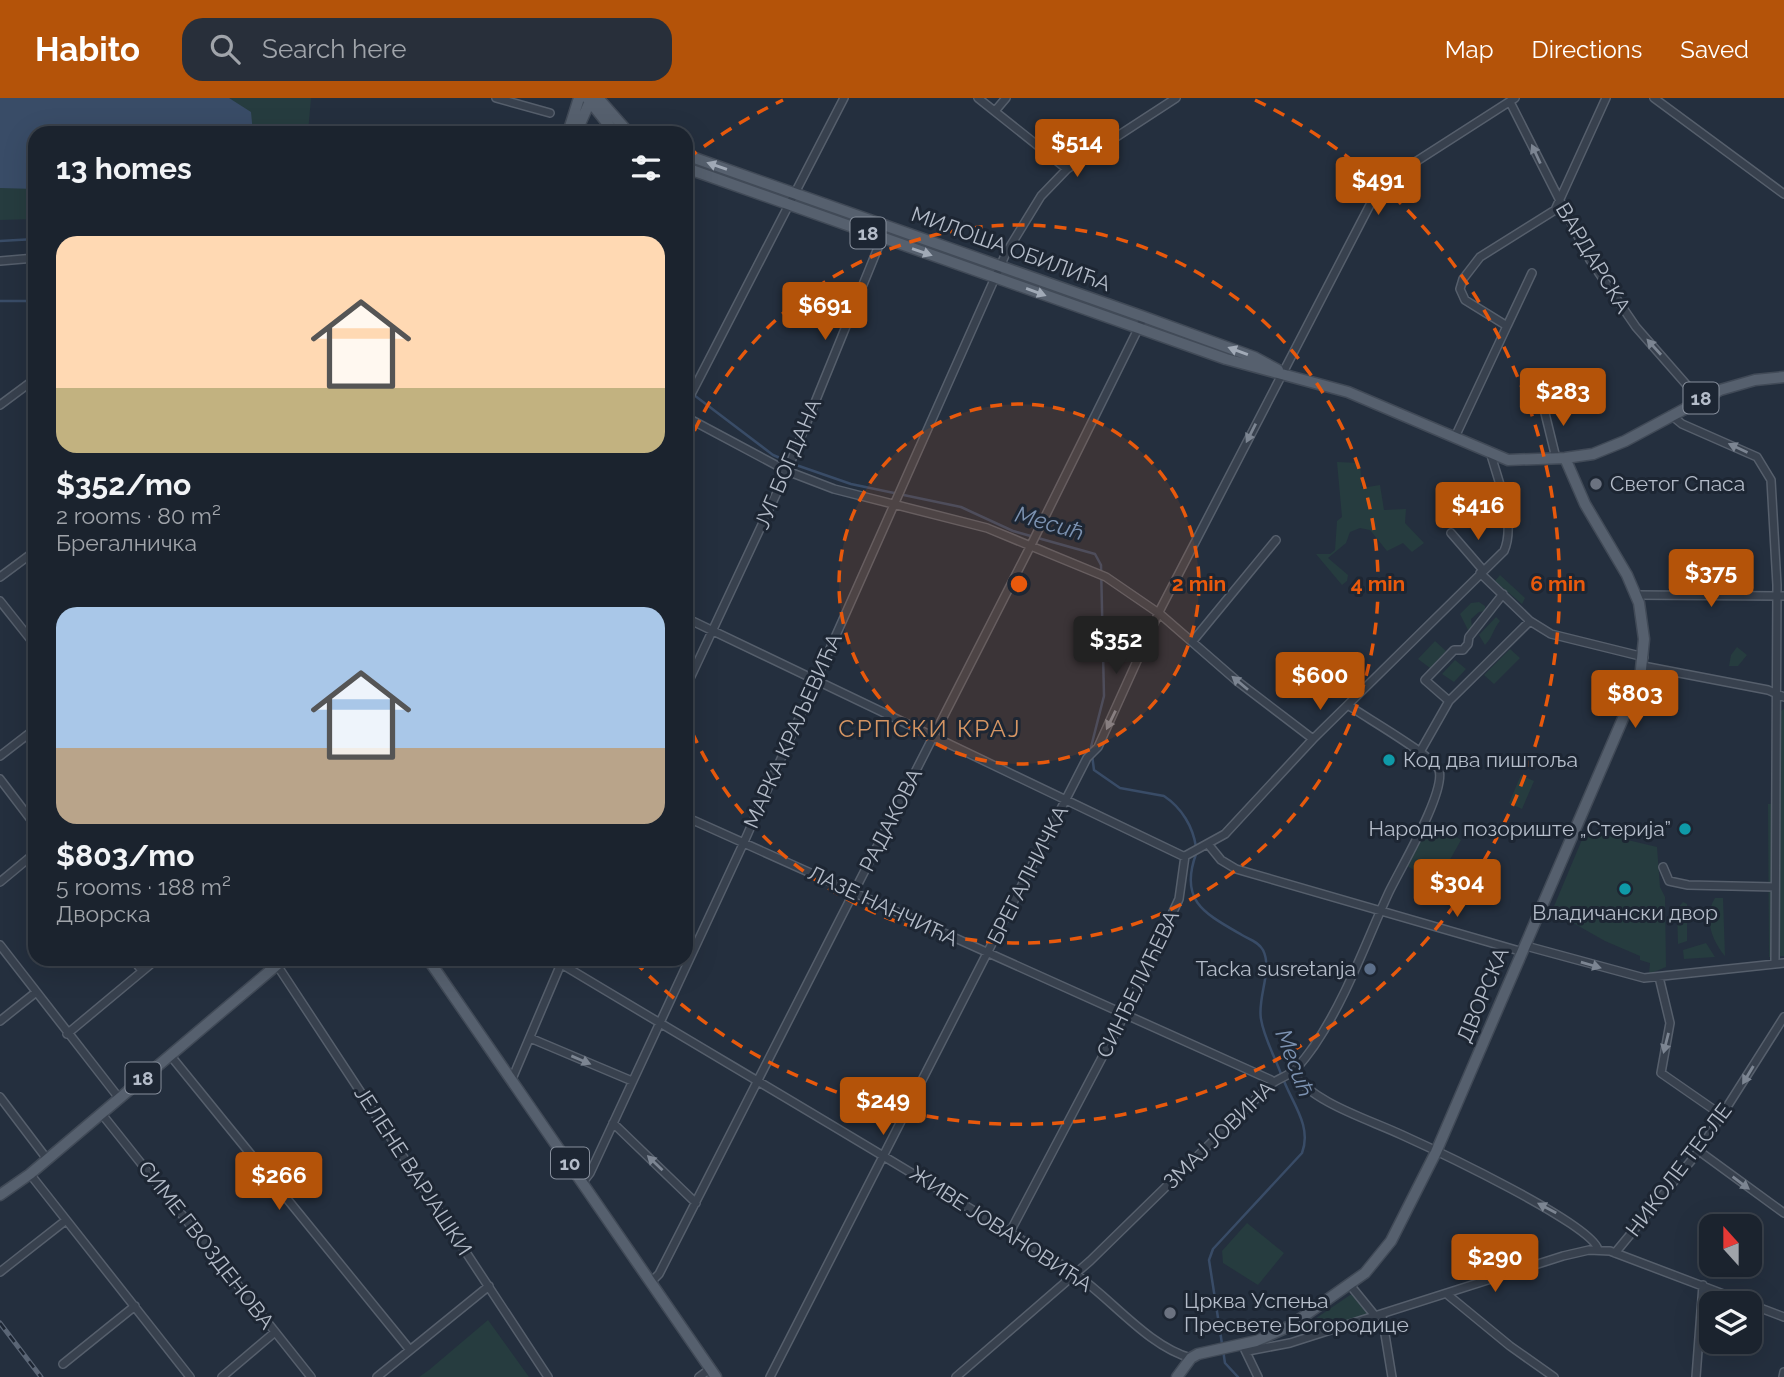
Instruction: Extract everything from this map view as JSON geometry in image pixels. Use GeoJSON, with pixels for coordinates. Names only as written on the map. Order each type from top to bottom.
{"type":"FeatureCollection","features":[{"type":"Feature","properties":{"kind":"main road"},"geometry":{"type":"LineString","coordinates":[[570,126],[579,98]]}},
{"type":"Feature","properties":{"kind":"main road"},"geometry":{"type":"LineString","coordinates":[[579,126],[592,99]]}},
{"type":"Feature","properties":{"kind":"main road"},"geometry":{"type":"LineString","coordinates":[[592,99],[610,126]]}},
{"type":"Feature","properties":{"kind":"main road"},"geometry":{"type":"LineString","coordinates":[[592,99],[621,126]]}},
{"type":"Feature","properties":{"kind":"main road","name":"МИЛОША ОБИЛИЋА"},"geometry":{"type":"LineString","coordinates":[[693,157],[1261,359],[1282,372]]}},
{"type":"Feature","properties":{"kind":"main road","name":"МИЛОША ОБИЛИЋА"},"geometry":{"type":"LineString","coordinates":[[693,171],[1249,366],[1282,372],[1348,393],[1455,437]]}},
{"type":"Feature","properties":{"kind":"main road","name":"18"},"geometry":{"type":"LineString","coordinates":[[1455,437],[1491,455],[1511,460],[1561,458],[1608,448],[1699,399],[1747,382],[1784,377]]}},
{"type":"Feature","properties":{"kind":"main road"},"geometry":{"type":"LineString","coordinates":[[1561,458],[1636,595],[1643,622],[1643,662]]}},
{"type":"Feature","properties":{"kind":"main road","name":"ДВОРСКА"},"geometry":{"type":"LineString","coordinates":[[1191,1358],[1215,1348],[1231,1347],[1276,1333],[1350,1285],[1373,1265],[1391,1241],[1436,1152],[1596,784],[1643,662]]}},
{"type":"Feature","properties":{"kind":"main road","name":"18"},"geometry":{"type":"LineString","coordinates":[[0,1195],[30,1174],[276,966]]}},
{"type":"Feature","properties":{"kind":"main road","name":"10"},"geometry":{"type":"LineString","coordinates":[[433,966],[713,1373]]}},
{"type":"Feature","properties":{"kind":"main road"},"geometry":{"type":"LineString","coordinates":[[1177,1377],[1191,1358]]}},
{"type":"Feature","properties":{"kind":"street"},"geometry":{"type":"LineString","coordinates":[[496,98],[550,113]]}},
{"type":"Feature","properties":{"kind":"street"},"geometry":{"type":"LineString","coordinates":[[693,391],[844,98]]}},
{"type":"Feature","properties":{"kind":"street"},"geometry":{"type":"LineString","coordinates":[[978,98],[1067,169]]}},
{"type":"Feature","properties":{"kind":"street"},"geometry":{"type":"LineString","coordinates":[[995,111],[1006,98]]}},
{"type":"Feature","properties":{"kind":"street","name":"МАРКА КРАЉЕВИЋА"},"geometry":{"type":"LineString","coordinates":[[693,952],[1000,265],[1036,202],[1067,169],[1176,98]]}},
{"type":"Feature","properties":{"kind":"street"},"geometry":{"type":"LineString","coordinates":[[1507,326],[1465,300],[1461,293],[1463,279],[1480,257],[1552,213],[1560,203],[1606,98]]}},
{"type":"Feature","properties":{"kind":"street"},"geometry":{"type":"LineString","coordinates":[[1654,98],[1784,194]]}},
{"type":"Feature","properties":{"kind":"street","name":"ВАРДАРСКА"},"geometry":{"type":"LineString","coordinates":[[1512,100],[1590,260],[1625,311],[1699,399]]}},
{"type":"Feature","properties":{"kind":"street","name":"БРЕГАЛНИЧКА"},"geometry":{"type":"LineString","coordinates":[[770,1377],[1087,758],[1098,747],[1160,614],[1359,225],[1381,188],[1512,100]]}},
{"type":"Feature","properties":{"kind":"street","name":"ЈУГ БОГДАНА"},"geometry":{"type":"LineString","coordinates":[[693,672],[788,469],[882,238]]}},
{"type":"Feature","properties":{"kind":"street"},"geometry":{"type":"LineString","coordinates":[[0,261],[28,259]]}},
{"type":"Feature","properties":{"kind":"street"},"geometry":{"type":"LineString","coordinates":[[1455,437],[1532,272]]}},
{"type":"Feature","properties":{"kind":"street","name":"РАДАКОВА"},"geometry":{"type":"LineString","coordinates":[[651,1282],[659,1274],[854,894],[1144,317]]}},
{"type":"Feature","properties":{"kind":"street"},"geometry":{"type":"LineString","coordinates":[[0,405],[28,384]]}},
{"type":"Feature","properties":{"kind":"street"},"geometry":{"type":"LineString","coordinates":[[1544,405],[1561,458]]}},
{"type":"Feature","properties":{"kind":"street"},"geometry":{"type":"LineString","coordinates":[[1205,845],[1236,869],[1382,913],[1628,976],[1659,977],[1780,963],[1775,887],[1775,693],[1780,596],[1774,499],[1766,468],[1757,457],[1682,424],[1671,415]]}},
{"type":"Feature","properties":{"kind":"street"},"geometry":{"type":"LineString","coordinates":[[693,421],[834,489],[895,500],[975,525],[1031,544],[1106,577],[1160,614],[1313,739]]}},
{"type":"Feature","properties":{"kind":"street"},"geometry":{"type":"LineString","coordinates":[[693,621],[1185,857],[1191,850],[1205,845],[1232,828],[1313,739],[1504,551],[1509,541],[1508,528],[1491,455]]}},
{"type":"Feature","properties":{"kind":"street"},"geometry":{"type":"LineString","coordinates":[[1451,533],[1481,571],[1530,621],[1559,638],[1784,697]]}},
{"type":"Feature","properties":{"kind":"street"},"geometry":{"type":"LineString","coordinates":[[1192,642],[1276,540]]}},
{"type":"Feature","properties":{"kind":"street"},"geometry":{"type":"LineString","coordinates":[[0,577],[28,556]]}},
{"type":"Feature","properties":{"kind":"street"},"geometry":{"type":"LineString","coordinates":[[1449,701],[1425,680],[1454,650],[1463,650],[1469,637],[1503,594]]}},
{"type":"Feature","properties":{"kind":"street"},"geometry":{"type":"LineString","coordinates":[[1636,595],[1780,596]]}},
{"type":"Feature","properties":{"kind":"street"},"geometry":{"type":"LineString","coordinates":[[0,601],[28,636]]}},
{"type":"Feature","properties":{"kind":"street"},"geometry":{"type":"LineString","coordinates":[[1348,705],[1420,752],[1449,701],[1530,621]]}},
{"type":"Feature","properties":{"kind":"street"},"geometry":{"type":"LineString","coordinates":[[0,757],[28,735]]}},
{"type":"Feature","properties":{"kind":"street","name":"ЗМАЈ ЈОВИНА"},"geometry":{"type":"LineString","coordinates":[[956,1377],[1075,1273],[1274,1080],[1290,1073],[1321,1035],[1429,814],[1440,775],[1436,765],[1420,752]]}},
{"type":"Feature","properties":{"kind":"street"},"geometry":{"type":"LineString","coordinates":[[0,779],[28,816]]}},
{"type":"Feature","properties":{"kind":"street","name":"ЛАЗЕ НАНЧИЋА"},"geometry":{"type":"LineString","coordinates":[[693,820],[988,955],[1274,1080]]}},
{"type":"Feature","properties":{"kind":"street","name":"СИНЂЕЛИЋЕВА"},"geometry":{"type":"LineString","coordinates":[[1010,1232],[1125,1014],[1179,899],[1185,857]]}},
{"type":"Feature","properties":{"kind":"street"},"geometry":{"type":"LineString","coordinates":[[0,882],[28,859]]}},
{"type":"Feature","properties":{"kind":"street"},"geometry":{"type":"LineString","coordinates":[[1663,867],[1669,881],[1688,885],[1775,887]]}},
{"type":"Feature","properties":{"kind":"street"},"geometry":{"type":"LineString","coordinates":[[0,944],[35,993],[119,1098]]}},
{"type":"Feature","properties":{"kind":"street"},"geometry":{"type":"LineString","coordinates":[[138,966],[142,971]]}},
{"type":"Feature","properties":{"kind":"street"},"geometry":{"type":"LineString","coordinates":[[67,1034],[148,966]]}},
{"type":"Feature","properties":{"kind":"street","name":"ЈЕЛЕНЕ ВАРЈАШКИ"},"geometry":{"type":"LineString","coordinates":[[279,966],[548,1377]]}},
{"type":"Feature","properties":{"kind":"street"},"geometry":{"type":"LineString","coordinates":[[512,1079],[560,966]]}},
{"type":"Feature","properties":{"kind":"street","name":"ЖИВЕ ЈОВАНОВИЋА"},"geometry":{"type":"LineString","coordinates":[[568,966],[1010,1232],[1075,1273],[1167,1348],[1191,1358]]}},
{"type":"Feature","properties":{"kind":"street","name":"МАРКА КРАЉЕВИЋА"},"geometry":{"type":"LineString","coordinates":[[583,1182],[686,966]]}},
{"type":"Feature","properties":{"kind":"street"},"geometry":{"type":"LineString","coordinates":[[1659,977],[1670,1023],[1661,1073],[1723,1116]]}},
{"type":"Feature","properties":{"kind":"street"},"geometry":{"type":"LineString","coordinates":[[0,1021],[35,993]]}},
{"type":"Feature","properties":{"kind":"street","name":"НИКОЛЕ ТЕСЛЕ"},"geometry":{"type":"LineString","coordinates":[[1248,1351],[1290,1343],[1448,1295],[1563,1256],[1598,1250],[1615,1253],[1699,1151],[1784,1017]]}},
{"type":"Feature","properties":{"kind":"street"},"geometry":{"type":"LineString","coordinates":[[530,1038],[632,1081]]}},
{"type":"Feature","properties":{"kind":"street"},"geometry":{"type":"LineString","coordinates":[[170,1055],[410,1350]]}},
{"type":"Feature","properties":{"kind":"street"},"geometry":{"type":"LineString","coordinates":[[1290,1073],[1308,1091],[1436,1152],[1569,1221],[1593,1238],[1598,1250]]}},
{"type":"Feature","properties":{"kind":"street"},"geometry":{"type":"LineString","coordinates":[[0,1097],[47,1159]]}},
{"type":"Feature","properties":{"kind":"street","name":"СИМЕ ГВОЗДЕНОВА"},"geometry":{"type":"LineString","coordinates":[[101,1113],[311,1377]]}},
{"type":"Feature","properties":{"kind":"street"},"geometry":{"type":"LineString","coordinates":[[613,1123],[696,1203]]}},
{"type":"Feature","properties":{"kind":"street"},"geometry":{"type":"LineString","coordinates":[[1699,1151],[1784,1213]]}},
{"type":"Feature","properties":{"kind":"street"},"geometry":{"type":"LineString","coordinates":[[30,1174],[190,1377]]}},
{"type":"Feature","properties":{"kind":"street"},"geometry":{"type":"LineString","coordinates":[[0,1272],[65,1221]]}},
{"type":"Feature","properties":{"kind":"street"},"geometry":{"type":"LineString","coordinates":[[1615,1253],[1784,1317]]}},
{"type":"Feature","properties":{"kind":"street"},"geometry":{"type":"LineString","coordinates":[[1350,1285],[1379,1316],[1392,1377]]}},
{"type":"Feature","properties":{"kind":"street"},"geometry":{"type":"LineString","coordinates":[[1696,1377],[1703,1285]]}},
{"type":"Feature","properties":{"kind":"street"},"geometry":{"type":"LineString","coordinates":[[377,1377],[489,1286]]}},
{"type":"Feature","properties":{"kind":"street"},"geometry":{"type":"LineString","coordinates":[[1448,1295],[1510,1346],[1554,1377]]}},
{"type":"Feature","properties":{"kind":"street"},"geometry":{"type":"LineString","coordinates":[[63,1364],[135,1306]]}},
{"type":"Feature","properties":{"kind":"street"},"geometry":{"type":"LineString","coordinates":[[222,1377],[275,1332]]}},
{"type":"Feature","properties":{"kind":"street"},"geometry":{"type":"LineString","coordinates":[[1276,1333],[1290,1343]]}},
{"type":"Feature","properties":{"kind":"street"},"geometry":{"type":"LineString","coordinates":[[1231,1347],[1248,1351],[1258,1377]]}},
{"type":"Feature","properties":{"kind":"street"},"geometry":{"type":"LineString","coordinates":[[699,1377],[713,1373]]}},
{"type":"Feature","properties":{"kind":"green space"},"geometry":{"type":"Polygon","coordinates":[[[0,98],[311,98],[309,126],[28,126],[28,219],[0,220],[0,98]]]}},
{"type":"Feature","properties":{"kind":"green space"},"geometry":{"type":"Polygon","coordinates":[[[1337,462],[1360,463],[1362,488],[1380,485],[1384,510],[1406,509],[1405,523],[1424,543],[1412,552],[1403,543],[1387,551],[1370,530],[1360,528],[1350,532],[1346,543],[1328,558],[1348,575],[1347,581],[1342,585],[1316,554],[1330,554],[1335,550],[1337,521],[1342,517],[1337,462]]]}},
{"type":"Feature","properties":{"kind":"green space"},"geometry":{"type":"Polygon","coordinates":[[[1500,575],[1525,598],[1522,604],[1495,581],[1500,575]]]}},
{"type":"Feature","properties":{"kind":"green space"},"geometry":{"type":"Polygon","coordinates":[[[1479,602],[1485,606],[1485,611],[1479,612],[1471,619],[1472,627],[1468,630],[1460,614],[1471,603],[1479,602]]]}},
{"type":"Feature","properties":{"kind":"green space"},"geometry":{"type":"Polygon","coordinates":[[[1496,617],[1500,621],[1485,645],[1479,635],[1496,617]]]}},
{"type":"Feature","properties":{"kind":"green space"},"geometry":{"type":"Polygon","coordinates":[[[1435,641],[1446,651],[1430,668],[1418,659],[1435,641]]]}},
{"type":"Feature","properties":{"kind":"green space"},"geometry":{"type":"Polygon","coordinates":[[[1737,647],[1747,655],[1738,666],[1729,666],[1731,655],[1737,647]]]}},
{"type":"Feature","properties":{"kind":"green space"},"geometry":{"type":"Polygon","coordinates":[[[1510,649],[1520,658],[1494,684],[1484,675],[1510,649]]]}},
{"type":"Feature","properties":{"kind":"green space"},"geometry":{"type":"Polygon","coordinates":[[[1455,660],[1466,669],[1454,682],[1442,674],[1455,660]]]}},
{"type":"Feature","properties":{"kind":"green space"},"geometry":{"type":"Polygon","coordinates":[[[1784,709],[1784,956],[1769,957],[1768,804],[1775,804],[1779,712],[1784,709]]]}},
{"type":"Feature","properties":{"kind":"green space"},"geometry":{"type":"Polygon","coordinates":[[[1521,775],[1534,781],[1522,809],[1509,803],[1521,775]]]}},
{"type":"Feature","properties":{"kind":"green space"},"geometry":{"type":"Polygon","coordinates":[[[1432,821],[1461,840],[1437,883],[1407,866],[1432,821]]]}},
{"type":"Feature","properties":{"kind":"green space"},"geometry":{"type":"Polygon","coordinates":[[[1586,830],[1657,847],[1660,887],[1665,897],[1666,967],[1649,974],[1650,963],[1640,960],[1640,956],[1605,941],[1552,911],[1586,830]]]}},
{"type":"Feature","properties":{"kind":"green space"},"geometry":{"type":"Polygon","coordinates":[[[1715,898],[1723,898],[1725,956],[1716,943],[1709,921],[1711,905],[1715,898]]]}},
{"type":"Feature","properties":{"kind":"green space"},"geometry":{"type":"Polygon","coordinates":[[[1683,902],[1687,904],[1687,941],[1678,944],[1677,909],[1683,902]]]}},
{"type":"Feature","properties":{"kind":"green space"},"geometry":{"type":"Polygon","coordinates":[[[1706,943],[1715,957],[1684,959],[1683,950],[1706,943]]]}},
{"type":"Feature","properties":{"kind":"green space"},"geometry":{"type":"Polygon","coordinates":[[[1247,1223],[1284,1253],[1258,1285],[1223,1263],[1222,1251],[1247,1223]]]}},
{"type":"Feature","properties":{"kind":"green space"},"geometry":{"type":"Polygon","coordinates":[[[1350,1295],[1354,1295],[1368,1312],[1367,1315],[1290,1336],[1350,1295]]]}},
{"type":"Feature","properties":{"kind":"green space"},"geometry":{"type":"Polygon","coordinates":[[[488,1320],[529,1377],[419,1377],[429,1370],[488,1320]]]}},
{"type":"Feature","properties":{"kind":"water"},"geometry":{"type":"Polygon","coordinates":[[[0,98],[229,98],[251,112],[252,126],[28,126],[28,189],[0,188],[0,98]]]}},
{"type":"Feature","properties":{"kind":"waterway","name":"Месић"},"geometry":{"type":"LineString","coordinates":[[0,241],[28,239]]}},
{"type":"Feature","properties":{"kind":"waterway"},"geometry":{"type":"LineString","coordinates":[[0,301],[28,301]]}},
{"type":"Feature","properties":{"kind":"waterway","name":"Месић"},"geometry":{"type":"LineString","coordinates":[[693,394],[773,455],[799,466],[851,484],[961,507],[1013,531],[1095,554],[1101,565],[1104,696],[1091,747],[1094,770],[1120,788],[1164,796],[1186,818],[1196,847]]}},
{"type":"Feature","properties":{"kind":"waterway","name":"Месић"},"geometry":{"type":"LineString","coordinates":[[1196,854],[1191,883],[1198,904],[1216,920],[1256,943],[1263,950],[1266,975],[1260,1011],[1262,1026],[1281,1074]]}},
{"type":"Feature","properties":{"kind":"waterway","name":"Месић"},"geometry":{"type":"LineString","coordinates":[[1238,1377],[1225,1363],[1209,1260],[1213,1249],[1302,1153],[1305,1134],[1303,1125],[1284,1081]]}},
{"type":"Feature","properties":{"kind":"railway"},"geometry":{"type":"LineString","coordinates":[[0,1323],[41,1377]]}},
{"type":"Feature","properties":{"kind":"place","name":"Светог Спаса"},"geometry":{"type":"Point","coordinates":[1596,484]}},
{"type":"Feature","properties":{"kind":"place","name":"Код два пиштоља"},"geometry":{"type":"Point","coordinates":[1389,760]}},
{"type":"Feature","properties":{"kind":"place","name":"Народно позориште „Стерија”"},"geometry":{"type":"Point","coordinates":[1685,829]}},
{"type":"Feature","properties":{"kind":"place","name":"Владичански двор"},"geometry":{"type":"Point","coordinates":[1625,889]}},
{"type":"Feature","properties":{"kind":"place","name":"Tacka susretanja"},"geometry":{"type":"Point","coordinates":[1370,969]}},
{"type":"Feature","properties":{"kind":"place","name":"Црква Успења Пресвете Богородице"},"geometry":{"type":"Point","coordinates":[1170,1313]}},
{"type":"Feature","properties":{"kind":"district","name":"СРПСКИ КРАЈ"},"geometry":{"type":"Point","coordinates":[930,729]}}]}
